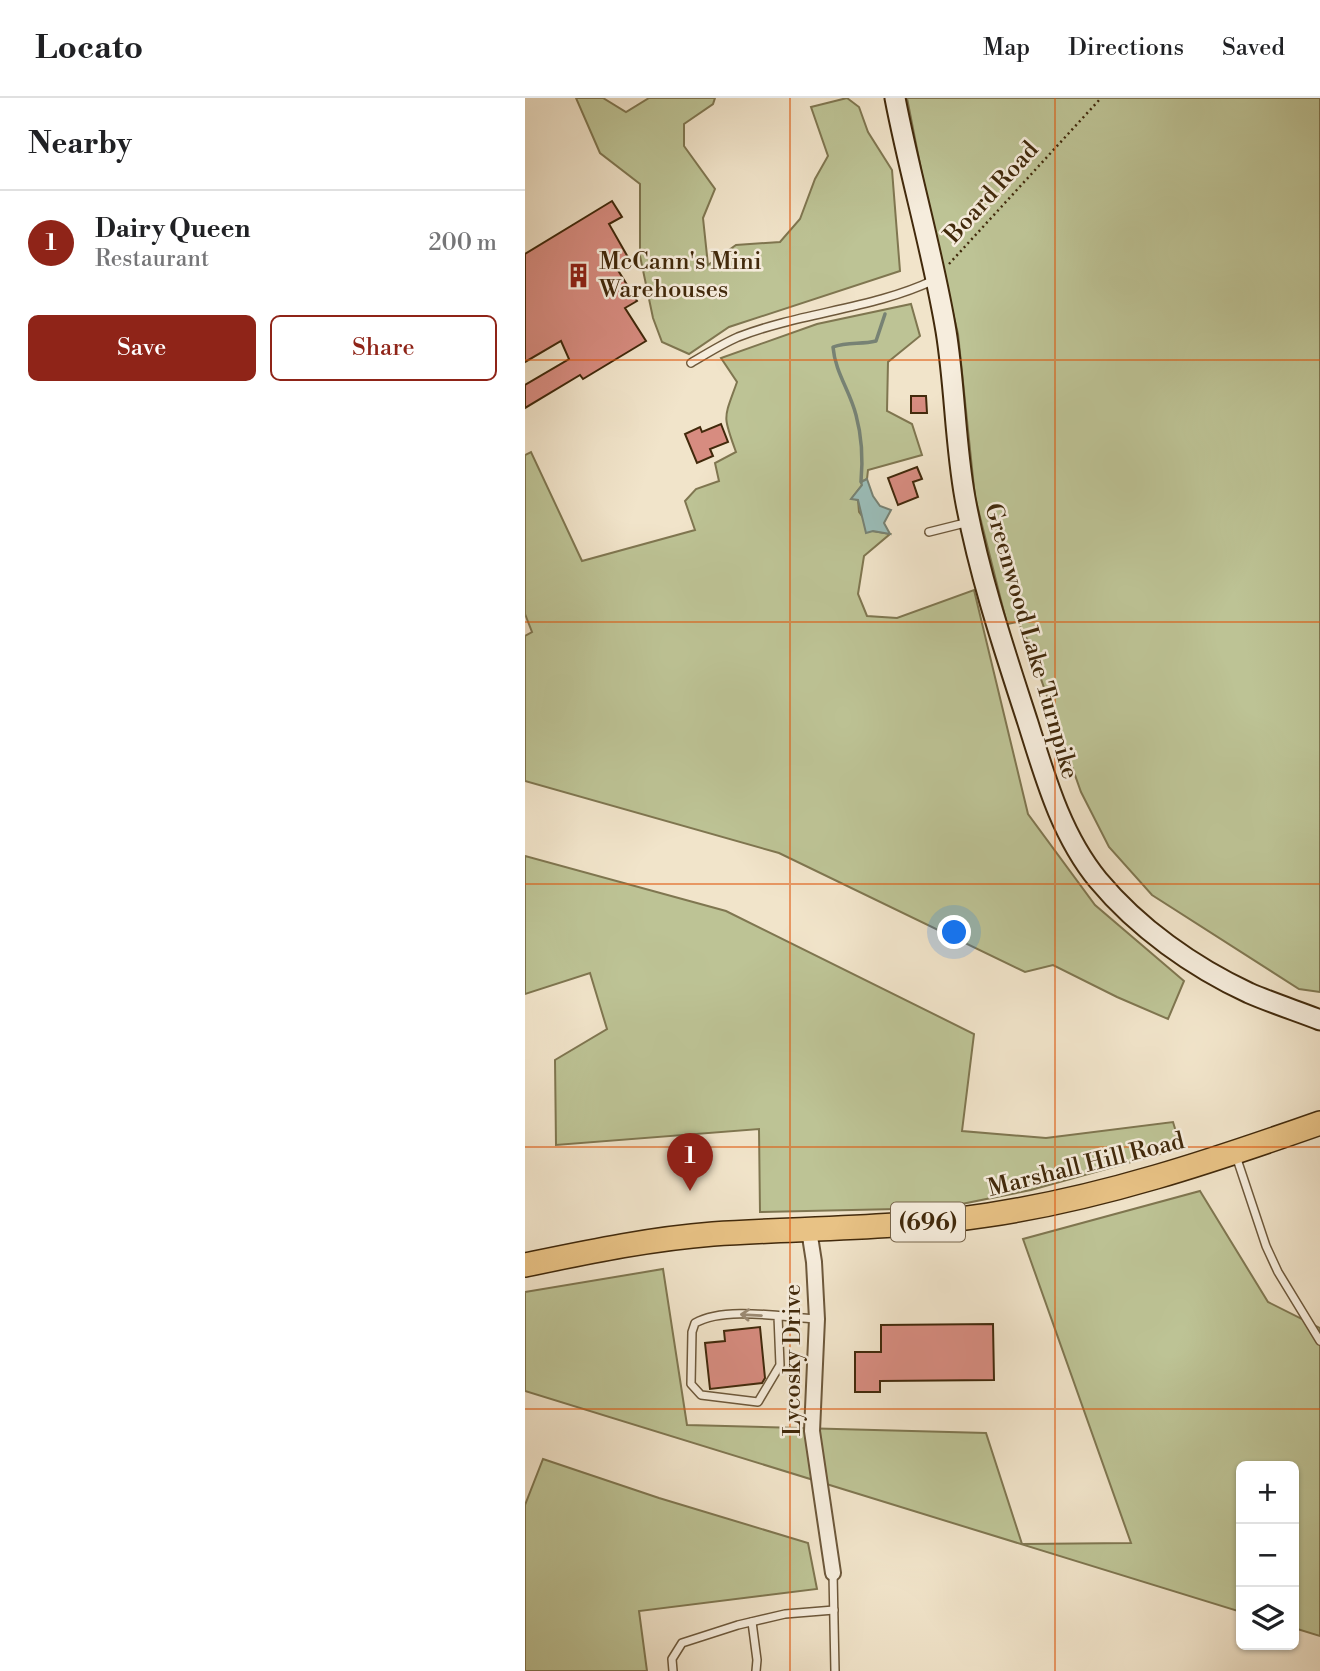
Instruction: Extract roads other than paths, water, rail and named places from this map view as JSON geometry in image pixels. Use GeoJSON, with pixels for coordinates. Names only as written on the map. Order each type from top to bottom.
{"type":"FeatureCollection","features":[{"type":"Feature","properties":{"kind":"main road","name":"Greenwood Lake Turnpike"},"geometry":{"type":"LineString","coordinates":[[895,98],[947,336],[961,469],[970,522],[995,620],[1054,803],[1086,863],[1111,895],[1133,916],[1194,963],[1241,989],[1320,1020]]}},
{"type":"Feature","properties":{"kind":"main road","name":"Greenwood Lake Turnpike"},"geometry":{"type":"LineString","coordinates":[[1284,1006],[1320,1012]]}},
{"type":"Feature","properties":{"kind":"main road","name":"Marshall Hill Road"},"geometry":{"type":"LineString","coordinates":[[525,1265],[656,1240],[918,1224],[1041,1206],[1094,1194],[1235,1152],[1320,1123]]}},
{"type":"Feature","properties":{"kind":"street","name":"Lycosky Drive"},"geometry":{"type":"LineString","coordinates":[[809,1230],[815,1273],[817,1319],[811,1431],[833,1573]]}},
{"type":"Feature","properties":{"kind":"lane"},"geometry":{"type":"LineString","coordinates":[[691,363],[737,338],[786,322],[888,297],[935,279]]}},
{"type":"Feature","properties":{"kind":"lane"},"geometry":{"type":"LineString","coordinates":[[929,532],[970,522]]}},
{"type":"Feature","properties":{"kind":"lane"},"geometry":{"type":"LineString","coordinates":[[1235,1152],[1274,1263],[1320,1340]]}},
{"type":"Feature","properties":{"kind":"lane"},"geometry":{"type":"LineString","coordinates":[[778,1317],[780,1365],[758,1402],[701,1395],[691,1384],[692,1332],[695,1323],[704,1318],[724,1314],[817,1319]]}},
{"type":"Feature","properties":{"kind":"lane"},"geometry":{"type":"LineString","coordinates":[[833,1573],[835,1671]]}},
{"type":"Feature","properties":{"kind":"lane"},"geometry":{"type":"LineString","coordinates":[[673,1671],[672,1659],[682,1643],[786,1614],[834,1610]]}},
{"type":"Feature","properties":{"kind":"lane"},"geometry":{"type":"LineString","coordinates":[[753,1622],[756,1671]]}},
{"type":"Feature","properties":{"kind":"water"},"geometry":{"type":"Polygon","coordinates":[[[867,479],[880,506],[891,510],[884,523],[890,534],[873,531],[866,533],[858,500],[851,499],[862,485],[861,482],[867,479]]]}},
{"type":"Feature","properties":{"kind":"waterway"},"geometry":{"type":"LineString","coordinates":[[861,482],[862,448],[858,423],[833,347],[876,341],[885,314]]}},
{"type":"Feature","properties":{"kind":"place","name":"McCann's Mini Warehouses"},"geometry":{"type":"Point","coordinates":[579,275]}},
{"type":"Feature","properties":{"kind":"place","name":"Dairy Queen"},"geometry":{"type":"Point","coordinates":[690,1191]}}]}
